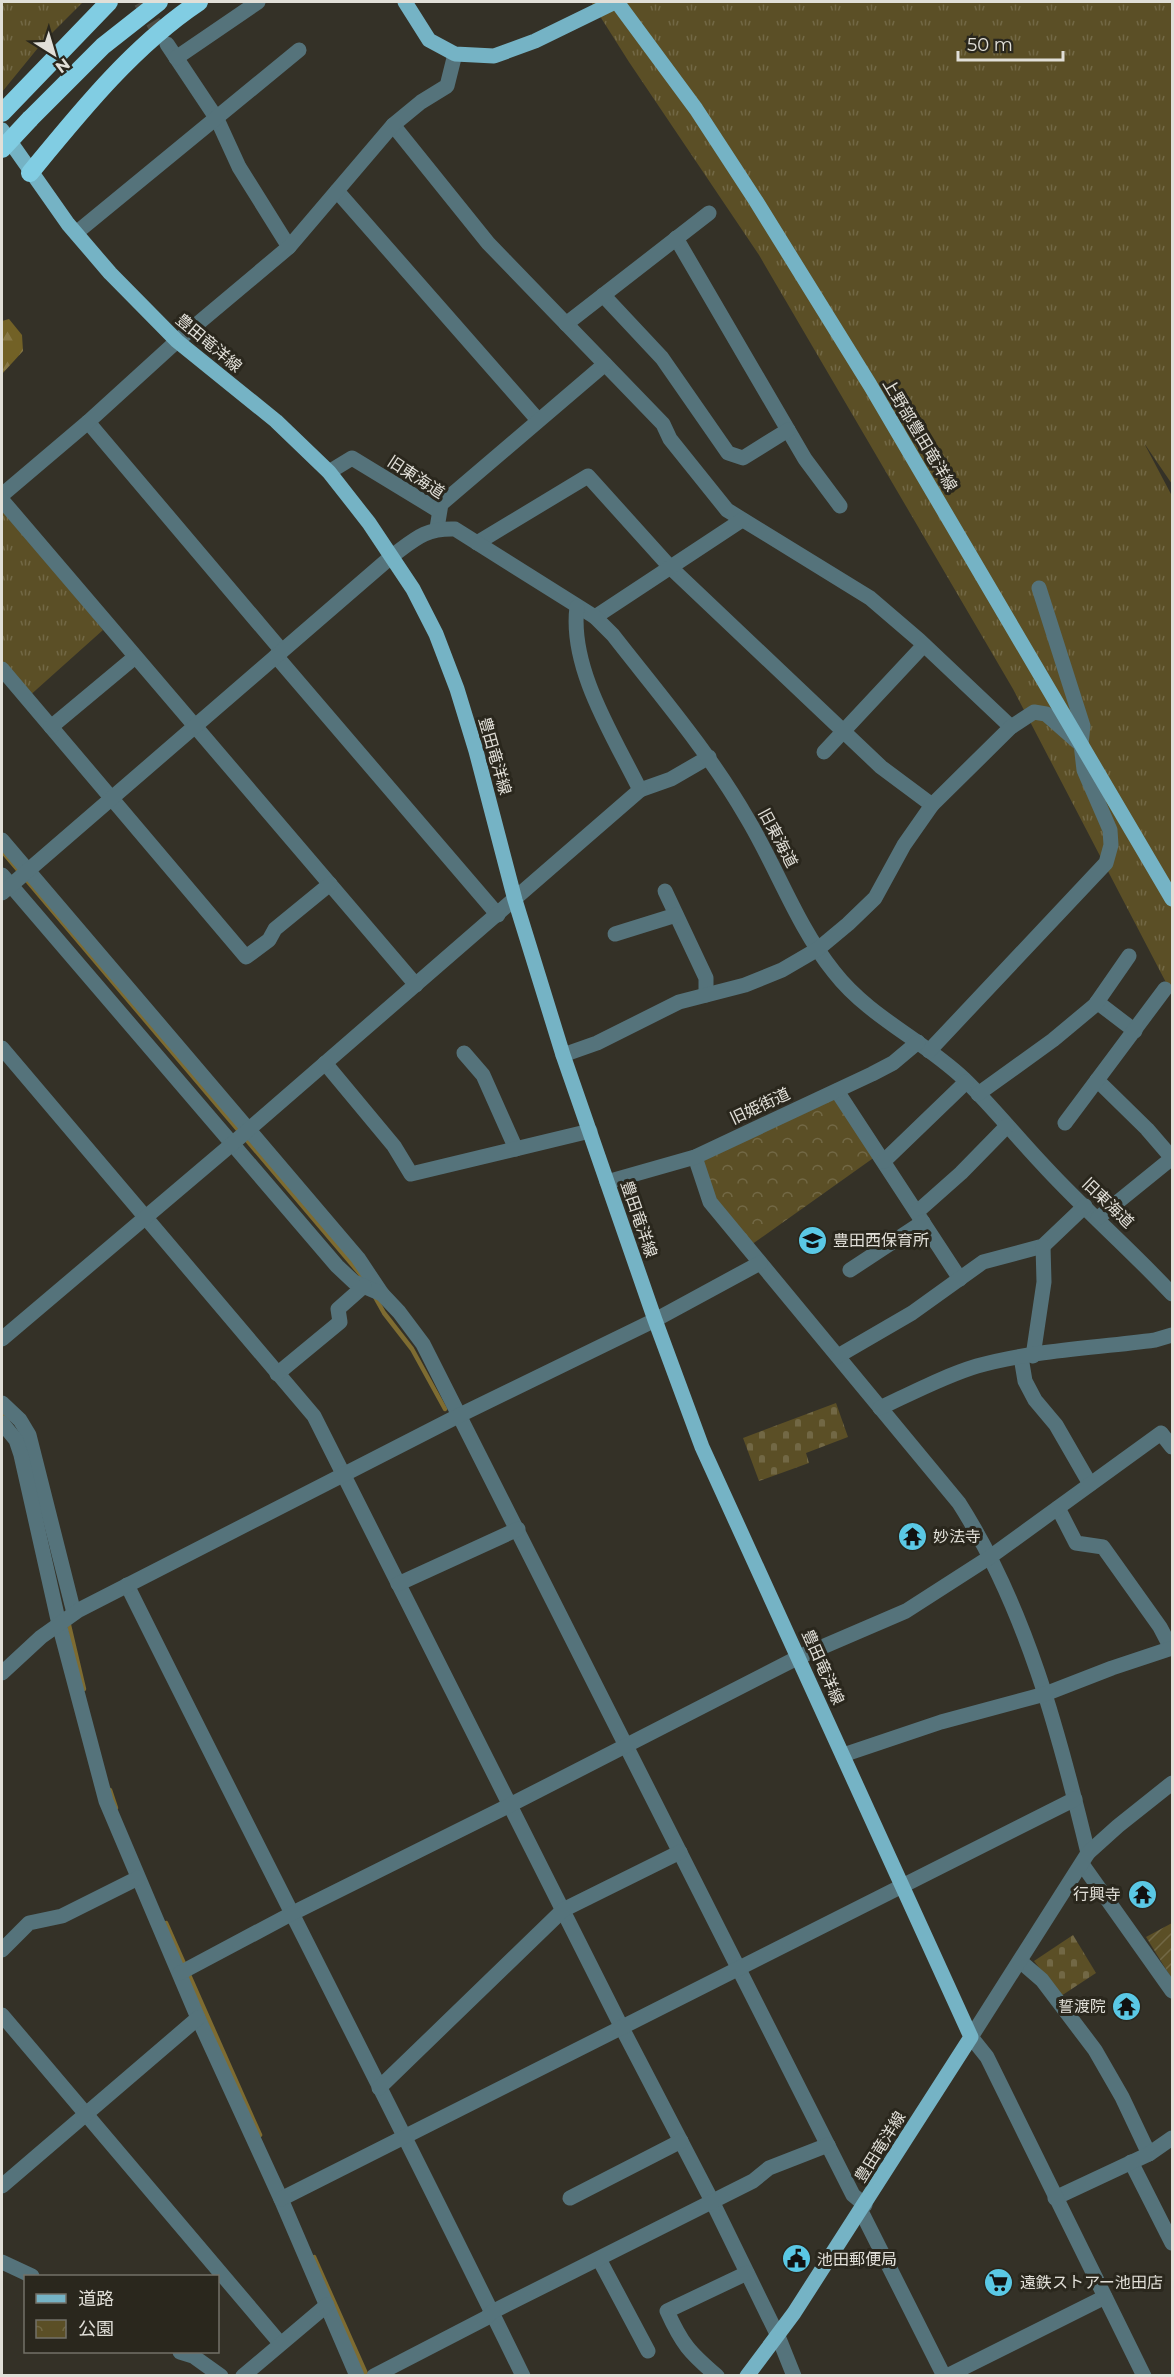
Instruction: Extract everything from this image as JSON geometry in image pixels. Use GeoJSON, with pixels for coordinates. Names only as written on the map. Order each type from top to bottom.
{"type":"FeatureCollection","features":[{"type":"Feature","properties":{"kind":"highway"},"geometry":{"type":"LineString","coordinates":[[8,106],[109,2]]}},
{"type":"Feature","properties":{"kind":"highway"},"geometry":{"type":"LineString","coordinates":[[2,149],[103,46],[159,2]]}},
{"type":"Feature","properties":{"kind":"highway"},"geometry":{"type":"LineString","coordinates":[[30,173],[60,136],[146,44],[199,2]]}},
{"type":"Feature","properties":{"kind":"main road","name":"上野部豊田竜洋線"},"geometry":{"type":"LineString","coordinates":[[405,2],[429,40],[455,54],[494,56],[535,41],[616,2],[696,109],[756,201],[870,385],[1173,899]]}},
{"type":"Feature","properties":{"kind":"main road","name":"豊田竜洋線"},"geometry":{"type":"LineString","coordinates":[[2,130],[30,173],[110,273],[177,341],[276,421],[329,472],[392,556],[413,589],[436,634],[457,689],[476,751],[515,900],[563,1055],[655,1320],[702,1447],[971,2037],[863,2208],[778,2336],[747,2376]]}},
{"type":"Feature","properties":{"kind":"street"},"geometry":{"type":"LineString","coordinates":[[176,58],[258,2]]}},
{"type":"Feature","properties":{"kind":"street"},"geometry":{"type":"LineString","coordinates":[[166,44],[217,119],[239,167],[289,247]]}},
{"type":"Feature","properties":{"kind":"street"},"geometry":{"type":"LineString","coordinates":[[76,233],[299,50]]}},
{"type":"Feature","properties":{"kind":"street"},"geometry":{"type":"LineString","coordinates":[[2,495],[88,422],[177,341],[289,247],[393,125],[421,102],[447,86],[455,54]]}},
{"type":"Feature","properties":{"kind":"street"},"geometry":{"type":"LineString","coordinates":[[393,125],[488,243],[663,424],[670,439],[727,510],[870,598],[1011,727]]}},
{"type":"Feature","properties":{"kind":"street"},"geometry":{"type":"LineString","coordinates":[[337,191],[538,420]]}},
{"type":"Feature","properties":{"kind":"street"},"geometry":{"type":"LineString","coordinates":[[566,324],[709,213]]}},
{"type":"Feature","properties":{"kind":"street"},"geometry":{"type":"LineString","coordinates":[[676,238],[805,459],[840,506]]}},
{"type":"Feature","properties":{"kind":"street"},"geometry":{"type":"LineString","coordinates":[[603,295],[662,358],[728,453],[743,458],[788,430]]}},
{"type":"Feature","properties":{"kind":"street"},"geometry":{"type":"LineString","coordinates":[[439,511],[441,504],[605,364]]}},
{"type":"Feature","properties":{"kind":"street"},"geometry":{"type":"LineString","coordinates":[[88,422],[498,915]]}},
{"type":"Feature","properties":{"kind":"street","name":"旧東海道"},"geometry":{"type":"LineString","coordinates":[[329,472],[351,458],[439,511],[437,528],[455,529],[595,617],[613,635],[708,757],[748,819],[818,949],[834,973],[863,1003],[924,1046],[966,1082],[1048,1171],[1173,1294]]}},
{"type":"Feature","properties":{"kind":"street"},"geometry":{"type":"LineString","coordinates":[[477,543],[588,476],[670,567],[881,767],[932,805]]}},
{"type":"Feature","properties":{"kind":"street"},"geometry":{"type":"LineString","coordinates":[[2,500],[416,985]]}},
{"type":"Feature","properties":{"kind":"street"},"geometry":{"type":"LineString","coordinates":[[595,617],[742,520]]}},
{"type":"Feature","properties":{"kind":"street"},"geometry":{"type":"LineString","coordinates":[[382,1294],[354,1282],[337,1266],[4,885],[27,871],[392,556],[423,533],[437,528]]}},
{"type":"Feature","properties":{"kind":"street","name":"旧姫街道"},"geometry":{"type":"LineString","coordinates":[[608,1182],[695,1157],[837,1091],[924,1046],[1106,863],[1111,845],[1110,830],[1084,770],[1081,744],[1083,726],[1039,588]]}},
{"type":"Feature","properties":{"kind":"street"},"geometry":{"type":"LineString","coordinates":[[577,607],[574,627],[589,687],[640,790]]}},
{"type":"Feature","properties":{"kind":"street"},"geometry":{"type":"LineString","coordinates":[[824,752],[924,645]]}},
{"type":"Feature","properties":{"kind":"street"},"geometry":{"type":"LineString","coordinates":[[51,727],[135,657]]}},
{"type":"Feature","properties":{"kind":"street"},"geometry":{"type":"LineString","coordinates":[[2,669],[246,957],[269,940],[275,929],[330,884]]}},
{"type":"Feature","properties":{"kind":"street"},"geometry":{"type":"LineString","coordinates":[[563,1055],[597,1043],[679,1002],[745,985],[773,974],[818,949],[875,898],[904,845],[932,805],[1011,727],[1034,712],[1046,714],[1081,744]]}},
{"type":"Feature","properties":{"kind":"street"},"geometry":{"type":"LineString","coordinates":[[2,1339],[232,1144],[640,790],[671,779],[708,757]]}},
{"type":"Feature","properties":{"kind":"street"},"geometry":{"type":"LineString","coordinates":[[2,840],[358,1258],[382,1294],[423,1344],[853,2195],[863,2208],[946,2376],[1105,2298]]}},
{"type":"Feature","properties":{"kind":"street"},"geometry":{"type":"LineString","coordinates":[[665,891],[706,978],[706,995]]}},
{"type":"Feature","properties":{"kind":"street"},"geometry":{"type":"LineString","coordinates":[[615,934],[676,915]]}},
{"type":"Feature","properties":{"kind":"street"},"geometry":{"type":"LineString","coordinates":[[978,1094],[1053,1040],[1097,1002],[1129,956]]}},
{"type":"Feature","properties":{"kind":"street"},"geometry":{"type":"LineString","coordinates":[[1065,1123],[1166,989]]}},
{"type":"Feature","properties":{"kind":"street"},"geometry":{"type":"LineString","coordinates":[[1097,1002],[1135,1030]]}},
{"type":"Feature","properties":{"kind":"street"},"geometry":{"type":"LineString","coordinates":[[2,1048],[314,1416],[622,2028],[712,2201],[778,2336],[794,2376]]}},
{"type":"Feature","properties":{"kind":"street"},"geometry":{"type":"LineString","coordinates":[[464,1053],[483,1075],[516,1149]]}},
{"type":"Feature","properties":{"kind":"street"},"geometry":{"type":"LineString","coordinates":[[325,1063],[394,1146],[411,1174],[590,1131]]}},
{"type":"Feature","properties":{"kind":"street"},"geometry":{"type":"LineString","coordinates":[[1097,1080],[1147,1129],[1172,1158],[1098,1218]]}},
{"type":"Feature","properties":{"kind":"street"},"geometry":{"type":"LineString","coordinates":[[884,1161],[966,1082]]}},
{"type":"Feature","properties":{"kind":"street"},"geometry":{"type":"LineString","coordinates":[[837,1091],[960,1279]]}},
{"type":"Feature","properties":{"kind":"street"},"geometry":{"type":"LineString","coordinates":[[850,1270],[920,1217],[1006,1126]]}},
{"type":"Feature","properties":{"kind":"street"},"geometry":{"type":"LineString","coordinates":[[695,1157],[710,1202],[959,1503],[990,1557],[1000,1576],[1045,1694],[1075,1799],[1085,1858],[1173,1991]]}},
{"type":"Feature","properties":{"kind":"street"},"geometry":{"type":"LineString","coordinates":[[838,1356],[912,1313],[983,1262],[1043,1246],[1085,1206]]}},
{"type":"Feature","properties":{"kind":"street"},"geometry":{"type":"LineString","coordinates":[[1043,1246],[1044,1282],[1027,1356],[1025,1382],[1035,1400],[1056,1425],[1090,1484]]}},
{"type":"Feature","properties":{"kind":"street"},"geometry":{"type":"LineString","coordinates":[[2,1673],[41,1637],[74,1613],[460,1415],[655,1320],[760,1263]]}},
{"type":"Feature","properties":{"kind":"street"},"geometry":{"type":"LineString","coordinates":[[277,1374],[340,1322],[338,1309],[364,1286]]}},
{"type":"Feature","properties":{"kind":"street"},"geometry":{"type":"LineString","coordinates":[[880,1408],[942,1379],[977,1366],[1027,1356],[1155,1340],[1173,1335]]}},
{"type":"Feature","properties":{"kind":"street"},"geometry":{"type":"LineString","coordinates":[[2,1403],[20,1420],[29,1435],[74,1613]]}},
{"type":"Feature","properties":{"kind":"street"},"geometry":{"type":"LineString","coordinates":[[2,1423],[16,1440],[21,1455],[59,1624],[106,1801],[198,2018],[281,2199],[357,2376]]}},
{"type":"Feature","properties":{"kind":"street"},"geometry":{"type":"LineString","coordinates":[[180,1973],[291,1914],[799,1657],[906,1611],[990,1557],[1161,1433],[1173,1446]]}},
{"type":"Feature","properties":{"kind":"street"},"geometry":{"type":"LineString","coordinates":[[843,1755],[941,1722],[1045,1694],[1172,1648],[1160,1627],[1103,1547],[1076,1543],[1058,1508]]}},
{"type":"Feature","properties":{"kind":"street"},"geometry":{"type":"LineString","coordinates":[[398,1584],[518,1529]]}},
{"type":"Feature","properties":{"kind":"street"},"geometry":{"type":"LineString","coordinates":[[127,1585],[523,2376]]}},
{"type":"Feature","properties":{"kind":"street"},"geometry":{"type":"LineString","coordinates":[[1144,2376],[987,2057],[971,2037],[1085,1858],[1118,1827],[1173,1783]]}},
{"type":"Feature","properties":{"kind":"street"},"geometry":{"type":"LineString","coordinates":[[281,2199],[1075,1799]]}},
{"type":"Feature","properties":{"kind":"street"},"geometry":{"type":"LineString","coordinates":[[379,2088],[563,1910],[680,1852]]}},
{"type":"Feature","properties":{"kind":"street"},"geometry":{"type":"LineString","coordinates":[[2,1950],[29,1923],[62,1916],[138,1878]]}},
{"type":"Feature","properties":{"kind":"street"},"geometry":{"type":"LineString","coordinates":[[1020,1961],[1042,1980],[1095,2050],[1122,2097],[1149,2154]]}},
{"type":"Feature","properties":{"kind":"street"},"geometry":{"type":"LineString","coordinates":[[2,2015],[280,2343]]}},
{"type":"Feature","properties":{"kind":"street"},"geometry":{"type":"LineString","coordinates":[[2,2186],[198,2018]]}},
{"type":"Feature","properties":{"kind":"street"},"geometry":{"type":"LineString","coordinates":[[1055,2198],[1149,2154],[1172,2138]]}},
{"type":"Feature","properties":{"kind":"street"},"geometry":{"type":"LineString","coordinates":[[570,2198],[681,2141]]}},
{"type":"Feature","properties":{"kind":"street"},"geometry":{"type":"LineString","coordinates":[[374,2376],[486,2318],[492,2312],[753,2181],[769,2169],[828,2145]]}},
{"type":"Feature","properties":{"kind":"street"},"geometry":{"type":"LineString","coordinates":[[1131,2162],[1173,2243]]}},
{"type":"Feature","properties":{"kind":"street"},"geometry":{"type":"LineString","coordinates":[[598,2259],[648,2351]]}},
{"type":"Feature","properties":{"kind":"street"},"geometry":{"type":"LineString","coordinates":[[2,2262],[28,2275]]}},
{"type":"Feature","properties":{"kind":"street"},"geometry":{"type":"LineString","coordinates":[[717,2376],[692,2355],[681,2341],[667,2311],[747,2272]]}},
{"type":"Feature","properties":{"kind":"street"},"geometry":{"type":"LineString","coordinates":[[243,2376],[327,2305]]}},
{"type":"Feature","properties":{"kind":"street"},"geometry":{"type":"LineString","coordinates":[[183,2353],[192,2356],[221,2376]]}},
{"type":"Feature","properties":{"kind":"green space"},"geometry":{"type":"Polygon","coordinates":[[[2,2],[83,2],[42,43],[2,92],[2,2]]]}},
{"type":"Feature","properties":{"kind":"green space"},"geometry":{"type":"Polygon","coordinates":[[[591,2],[1172,2],[1172,484],[1144,443],[1172,496],[1172,994],[1013,689],[759,255],[591,2]]]}},
{"type":"Feature","properties":{"kind":"green space"},"geometry":{"type":"Polygon","coordinates":[[[9,319],[22,335],[23,351],[2,374],[2,321],[9,319]]]}},
{"type":"Feature","properties":{"kind":"green space"},"geometry":{"type":"Polygon","coordinates":[[[2,504],[103,630],[27,698],[2,669],[2,504]]]}},
{"type":"Feature","properties":{"kind":"green space"},"geometry":{"type":"Polygon","coordinates":[[[837,1091],[879,1154],[751,1245],[711,1204],[695,1157],[837,1091]]]}},
{"type":"Feature","properties":{"kind":"green space"},"geometry":{"type":"Polygon","coordinates":[[[836,1403],[848,1437],[806,1453],[809,1463],[759,1481],[743,1438],[836,1403]]]}},
{"type":"Feature","properties":{"kind":"green space"},"geometry":{"type":"Polygon","coordinates":[[[1172,1923],[1172,1979],[1146,1937],[1172,1923]]]}},
{"type":"Feature","properties":{"kind":"green space"},"geometry":{"type":"Polygon","coordinates":[[[1073,1935],[1096,1973],[1061,1996],[1034,1961],[1073,1935]]]}},
{"type":"Feature","properties":{"kind":"waterway"},"geometry":{"type":"LineString","coordinates":[[2,851],[361,1275]]}},
{"type":"Feature","properties":{"kind":"waterway"},"geometry":{"type":"LineString","coordinates":[[375,1297],[384,1313],[412,1349],[445,1409]]}},
{"type":"Feature","properties":{"kind":"waterway"},"geometry":{"type":"LineString","coordinates":[[2,1413],[8,1420]]}},
{"type":"Feature","properties":{"kind":"waterway"},"geometry":{"type":"LineString","coordinates":[[68,1621],[84,1689]]}},
{"type":"Feature","properties":{"kind":"waterway"},"geometry":{"type":"LineString","coordinates":[[110,1790],[116,1808]]}},
{"type":"Feature","properties":{"kind":"waterway"},"geometry":{"type":"LineString","coordinates":[[166,1923],[260,2135]]}},
{"type":"Feature","properties":{"kind":"waterway"},"geometry":{"type":"LineString","coordinates":[[314,2257],[367,2376]]}},
{"type":"Feature","properties":{"kind":"tunnel"},"geometry":{"type":"LineString","coordinates":[[141,2],[165,42]]}},
{"type":"Feature","properties":{"kind":"place","name":"豊田西保育所"},"geometry":{"type":"Point","coordinates":[812,1240]}},
{"type":"Feature","properties":{"kind":"place","name":"妙法寺"},"geometry":{"type":"Point","coordinates":[912,1536]}},
{"type":"Feature","properties":{"kind":"place","name":"行興寺"},"geometry":{"type":"Point","coordinates":[1142,1894]}},
{"type":"Feature","properties":{"kind":"place","name":"誓渡院"},"geometry":{"type":"Point","coordinates":[1127,2006]}},
{"type":"Feature","properties":{"kind":"place","name":"池田郵便局"},"geometry":{"type":"Point","coordinates":[796,2259]}},
{"type":"Feature","properties":{"kind":"place","name":"遠鉄ストアー池田店"},"geometry":{"type":"Point","coordinates":[999,2282]}}]}
